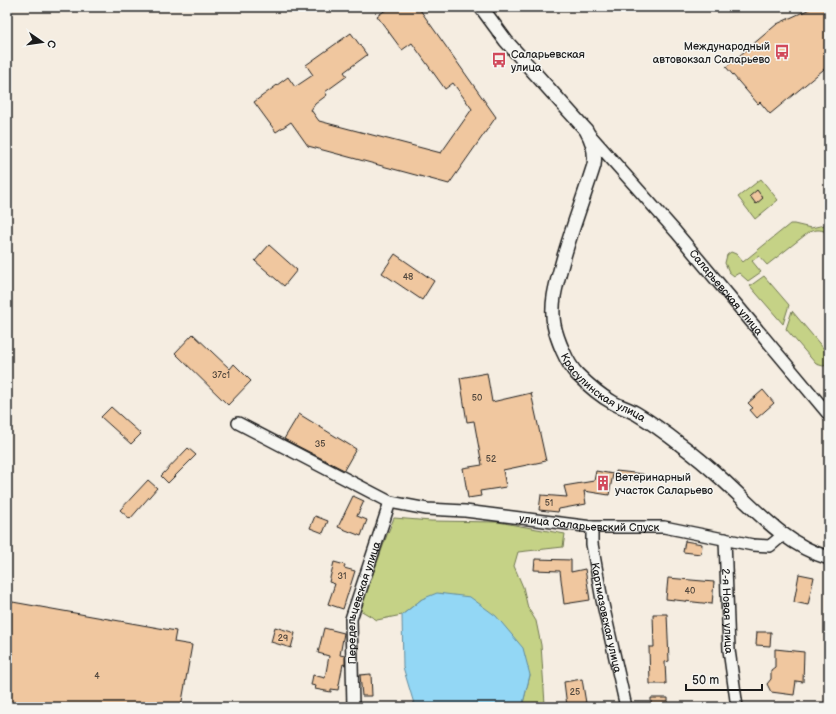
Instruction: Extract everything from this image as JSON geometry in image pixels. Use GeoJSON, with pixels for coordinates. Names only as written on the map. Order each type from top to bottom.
{"type":"FeatureCollection","features":[{"type":"Feature","properties":{"kind":"street","name":"Саларьевская улица"},"geometry":{"type":"LineString","coordinates":[[481,7],[506,41],[678,234],[829,416]]}},
{"type":"Feature","properties":{"kind":"street","name":"Красулинская улица"},"geometry":{"type":"LineString","coordinates":[[586,130],[592,141],[595,158],[594,165],[569,238],[553,294],[552,305],[554,326],[565,356],[575,373],[593,389],[612,402],[636,413],[682,445],[723,479],[754,510],[783,535],[801,547],[829,558]]}},
{"type":"Feature","properties":{"kind":"street","name":"улица Саларьевский Спуск"},"geometry":{"type":"LineString","coordinates":[[238,423],[390,502],[427,509],[479,513],[592,527],[664,527],[753,545],[770,546],[783,535]]}},
{"type":"Feature","properties":{"kind":"street","name":"Передельцевская улица"},"geometry":{"type":"LineString","coordinates":[[353,707],[352,619],[390,502]]}},
{"type":"Feature","properties":{"kind":"street","name":"Картмазовская улица"},"geometry":{"type":"LineString","coordinates":[[592,527],[592,544],[601,593],[626,707]]}},
{"type":"Feature","properties":{"kind":"street","name":"2-я Новая улица"},"geometry":{"type":"LineString","coordinates":[[725,539],[729,650],[737,707]]}},
{"type":"Feature","properties":{"kind":"green space"},"geometry":{"type":"Polygon","coordinates":[[[761,179],[778,200],[755,219],[738,197],[761,179]]]}},
{"type":"Feature","properties":{"kind":"green space"},"geometry":{"type":"Polygon","coordinates":[[[790,224],[811,228],[829,224],[829,234],[819,230],[809,232],[767,265],[759,256],[752,261],[761,272],[748,281],[739,273],[734,276],[729,272],[725,263],[727,255],[731,252],[736,254],[743,262],[790,224]]]}},
{"type":"Feature","properties":{"kind":"green space"},"geometry":{"type":"Polygon","coordinates":[[[764,276],[789,305],[783,324],[750,286],[764,276]]]}},
{"type":"Feature","properties":{"kind":"green space"},"geometry":{"type":"Polygon","coordinates":[[[792,311],[829,355],[828,365],[823,366],[816,364],[786,329],[792,311]]]}},
{"type":"Feature","properties":{"kind":"green space"},"geometry":{"type":"Polygon","coordinates":[[[394,518],[431,521],[498,522],[565,534],[563,547],[518,552],[514,566],[523,587],[528,608],[536,621],[541,645],[545,704],[543,707],[522,707],[530,675],[422,599],[402,615],[377,620],[360,610],[394,518]]]}},
{"type":"Feature","properties":{"kind":"water"},"geometry":{"type":"Polygon","coordinates":[[[437,593],[470,597],[496,616],[523,648],[530,675],[522,707],[415,707],[403,667],[402,615],[422,599],[437,593]]]}},
{"type":"Feature","properties":{"kind":"building"},"geometry":{"type":"Polygon","coordinates":[[[390,7],[418,7],[496,117],[449,184],[308,146],[291,122],[276,132],[254,102],[288,77],[295,87],[313,75],[306,65],[351,33],[367,55],[344,72],[347,76],[325,92],[327,95],[315,104],[311,110],[319,121],[441,153],[472,109],[453,83],[445,89],[412,43],[402,50],[377,16],[390,7]]]}},
{"type":"Feature","properties":{"kind":"building","name":"Международный автовокзал Саларьево"},"geometry":{"type":"Polygon","coordinates":[[[814,7],[829,7],[829,65],[770,114],[760,102],[758,104],[726,67],[777,24],[814,7]]]}},
{"type":"Feature","properties":{"kind":"building"},"geometry":{"type":"Polygon","coordinates":[[[757,190],[763,198],[756,204],[750,196],[757,190]]]}},
{"type":"Feature","properties":{"kind":"building"},"geometry":{"type":"Polygon","coordinates":[[[269,245],[297,270],[284,286],[255,261],[269,245]]]}},
{"type":"Feature","properties":{"kind":"building"},"geometry":{"type":"Polygon","coordinates":[[[395,254],[434,281],[422,300],[382,273],[395,254]]]}},
{"type":"Feature","properties":{"kind":"building"},"geometry":{"type":"Polygon","coordinates":[[[193,334],[230,369],[234,364],[251,381],[228,405],[175,353],[193,334]]]}},
{"type":"Feature","properties":{"kind":"building"},"geometry":{"type":"Polygon","coordinates":[[[487,373],[492,402],[531,393],[546,461],[503,470],[506,487],[480,491],[481,496],[468,498],[463,468],[482,465],[474,421],[467,422],[460,378],[487,373]]]}},
{"type":"Feature","properties":{"kind":"building"},"geometry":{"type":"Polygon","coordinates":[[[763,390],[774,403],[757,418],[750,410],[753,408],[748,403],[763,390]]]}},
{"type":"Feature","properties":{"kind":"building"},"geometry":{"type":"Polygon","coordinates":[[[111,407],[141,434],[131,444],[101,417],[111,407]]]}},
{"type":"Feature","properties":{"kind":"building"},"geometry":{"type":"Polygon","coordinates":[[[299,414],[356,449],[344,470],[284,439],[299,414]]]}},
{"type":"Feature","properties":{"kind":"building"},"geometry":{"type":"Polygon","coordinates":[[[188,448],[196,455],[168,483],[161,476],[188,448]]]}},
{"type":"Feature","properties":{"kind":"building"},"geometry":{"type":"Polygon","coordinates":[[[596,471],[613,474],[609,495],[584,491],[586,504],[559,509],[558,512],[539,510],[541,495],[567,497],[564,486],[594,481],[596,471]]]}},
{"type":"Feature","properties":{"kind":"building"},"geometry":{"type":"Polygon","coordinates":[[[616,471],[643,474],[642,481],[616,478],[616,471]]]}},
{"type":"Feature","properties":{"kind":"building"},"geometry":{"type":"Polygon","coordinates":[[[148,480],[157,488],[130,519],[120,510],[148,480]]]}},
{"type":"Feature","properties":{"kind":"building"},"geometry":{"type":"Polygon","coordinates":[[[353,496],[364,501],[357,516],[367,520],[361,536],[338,527],[353,496]]]}},
{"type":"Feature","properties":{"kind":"building"},"geometry":{"type":"Polygon","coordinates":[[[315,516],[328,521],[323,533],[310,528],[315,516]]]}},
{"type":"Feature","properties":{"kind":"building"},"geometry":{"type":"Polygon","coordinates":[[[685,541],[702,544],[701,554],[683,552],[685,541]]]}},
{"type":"Feature","properties":{"kind":"building"},"geometry":{"type":"Polygon","coordinates":[[[535,559],[571,560],[571,572],[585,569],[590,600],[564,604],[560,571],[534,570],[535,559]]]}},
{"type":"Feature","properties":{"kind":"building"},"geometry":{"type":"Polygon","coordinates":[[[334,562],[345,565],[344,568],[355,571],[343,609],[328,604],[335,584],[329,582],[334,562]]]}},
{"type":"Feature","properties":{"kind":"building"},"geometry":{"type":"Polygon","coordinates":[[[799,574],[814,577],[808,605],[794,602],[799,574]]]}},
{"type":"Feature","properties":{"kind":"building"},"geometry":{"type":"Polygon","coordinates":[[[668,578],[714,582],[712,604],[666,599],[668,578]]]}},
{"type":"Feature","properties":{"kind":"building"},"geometry":{"type":"Polygon","coordinates":[[[7,601],[176,631],[174,642],[192,645],[181,707],[7,707],[7,601]]]}},
{"type":"Feature","properties":{"kind":"building"},"geometry":{"type":"Polygon","coordinates":[[[653,614],[667,614],[669,661],[665,662],[666,684],[650,684],[649,647],[654,647],[653,614]]]}},
{"type":"Feature","properties":{"kind":"building"},"geometry":{"type":"Polygon","coordinates":[[[275,627],[295,633],[291,648],[271,642],[275,627]]]}},
{"type":"Feature","properties":{"kind":"building"},"geometry":{"type":"Polygon","coordinates":[[[324,628],[344,633],[340,655],[345,656],[345,665],[343,664],[338,690],[331,689],[331,692],[315,689],[316,686],[311,685],[313,675],[325,678],[329,656],[318,653],[324,628]]]}},
{"type":"Feature","properties":{"kind":"building"},"geometry":{"type":"Polygon","coordinates":[[[757,632],[771,632],[770,646],[756,645],[757,632]]]}},
{"type":"Feature","properties":{"kind":"building"},"geometry":{"type":"Polygon","coordinates":[[[775,649],[804,652],[803,682],[796,681],[794,695],[771,692],[767,684],[771,679],[771,670],[775,667],[775,649]]]}},
{"type":"Feature","properties":{"kind":"building"},"geometry":{"type":"Polygon","coordinates":[[[371,674],[372,696],[362,696],[360,675],[371,674]]]}},
{"type":"Feature","properties":{"kind":"building"},"geometry":{"type":"Polygon","coordinates":[[[582,679],[586,703],[567,706],[564,682],[582,679]]]}},
{"type":"Feature","properties":{"kind":"building"},"geometry":{"type":"Polygon","coordinates":[[[651,698],[668,698],[668,707],[651,707],[651,698]]]}},
{"type":"Feature","properties":{"kind":"place","name":"Международный автовокзал Саларьево"},"geometry":{"type":"Point","coordinates":[782,52]}},
{"type":"Feature","properties":{"kind":"place","name":"Саларьевская улица"},"geometry":{"type":"Point","coordinates":[499,60]}},
{"type":"Feature","properties":{"kind":"place","name":"Ветеринарный участок Саларьево"},"geometry":{"type":"Point","coordinates":[603,483]}}]}
